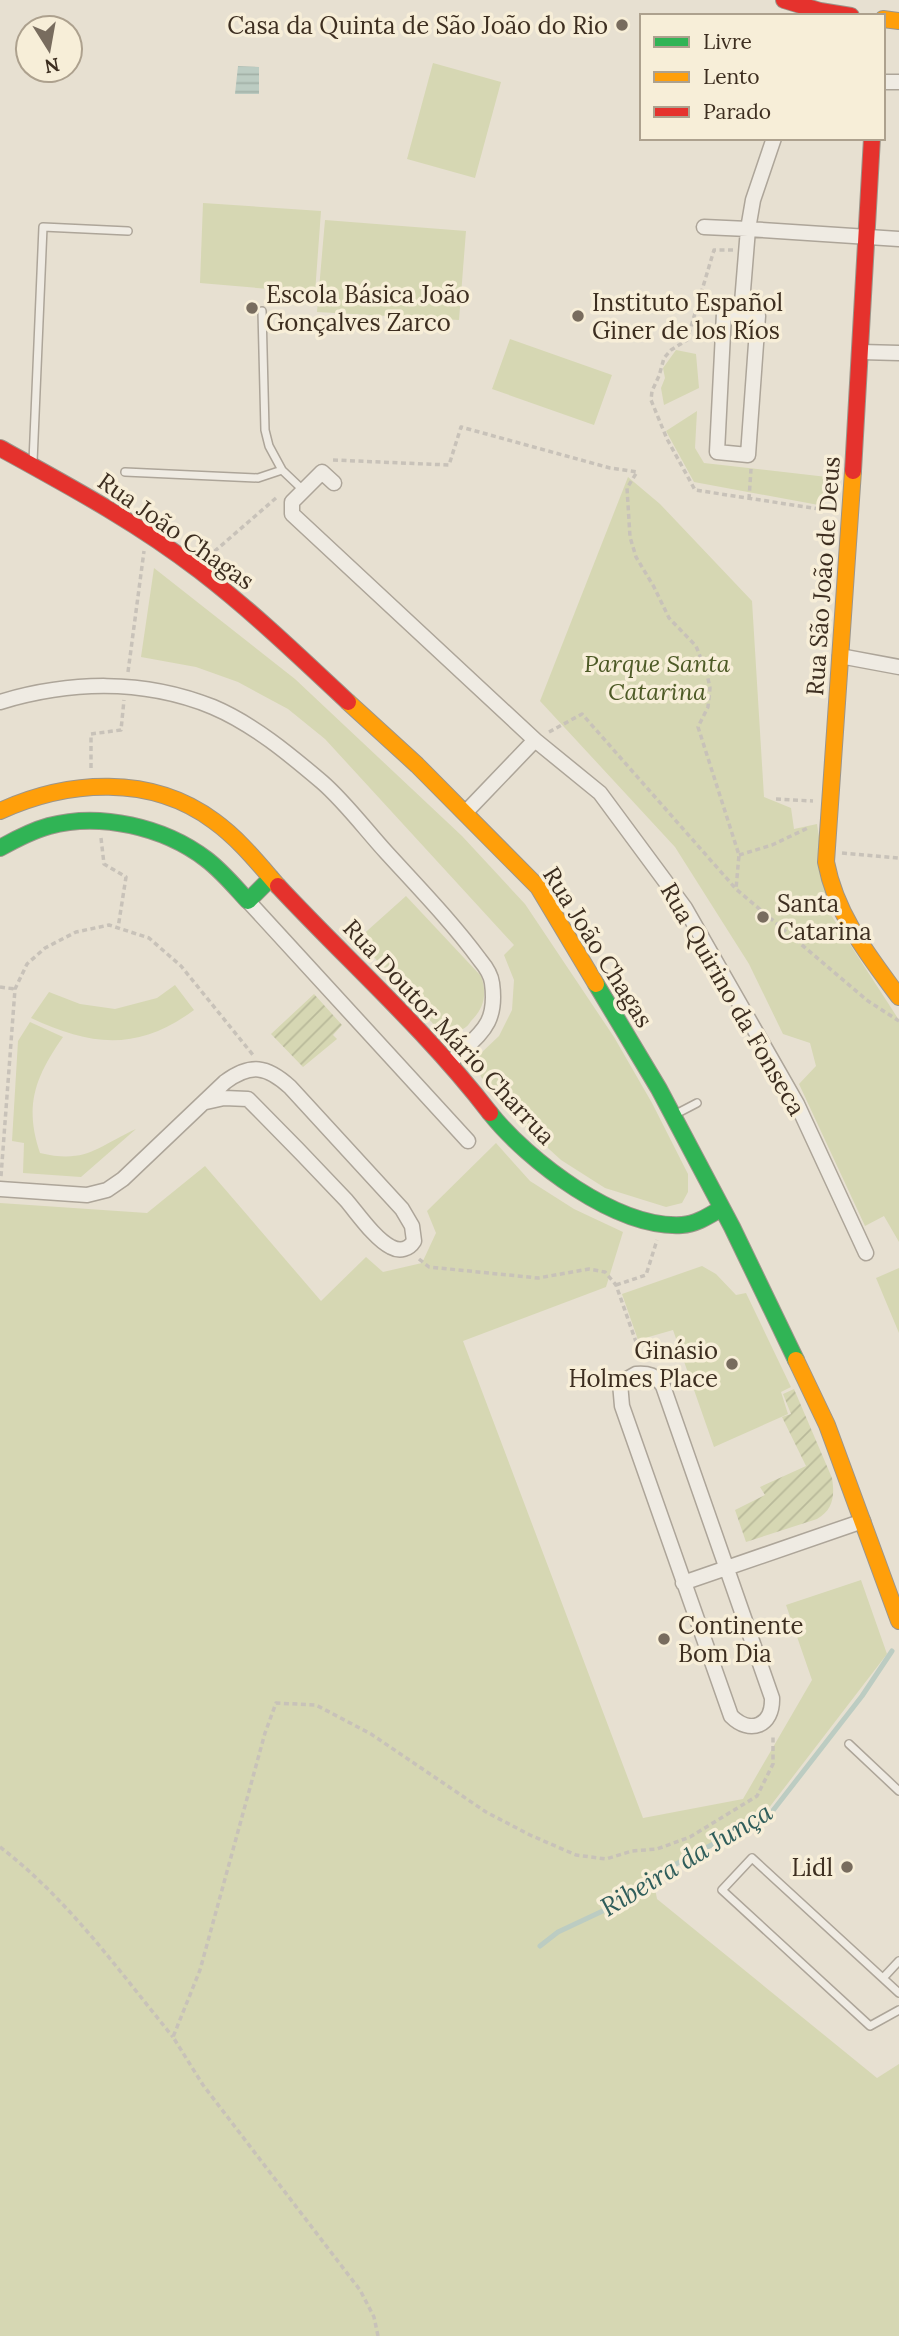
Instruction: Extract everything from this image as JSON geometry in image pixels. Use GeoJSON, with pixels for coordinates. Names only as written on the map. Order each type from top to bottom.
{"type":"FeatureCollection","features":[{"type":"Feature","properties":{"kind":"street"},"geometry":{"type":"LineString","coordinates":[[784,0],[839,14]]}},
{"type":"Feature","properties":{"kind":"street"},"geometry":{"type":"LineString","coordinates":[[741,314],[753,200],[773,140]]}},
{"type":"Feature","properties":{"kind":"street","name":"Rua São João de Deus"},"geometry":{"type":"LineString","coordinates":[[872,140],[861,352],[826,852],[830,877],[847,920],[899,997]]}},
{"type":"Feature","properties":{"kind":"street"},"geometry":{"type":"LineString","coordinates":[[704,227],[899,239]]}},
{"type":"Feature","properties":{"kind":"street"},"geometry":{"type":"LineString","coordinates":[[724,313],[741,314],[758,316],[748,455],[717,452],[724,313]]}},
{"type":"Feature","properties":{"kind":"street"},"geometry":{"type":"LineString","coordinates":[[861,352],[899,353]]}},
{"type":"Feature","properties":{"kind":"street","name":"Rua João Chagas"},"geometry":{"type":"LineString","coordinates":[[0,448],[106,506],[146,532],[246,608],[417,765],[538,887],[673,1115],[722,1208],[827,1425],[899,1621]]}},
{"type":"Feature","properties":{"kind":"street"},"geometry":{"type":"LineString","coordinates":[[299,486],[322,472],[334,483]]}},
{"type":"Feature","properties":{"kind":"street","name":"Rua Quirino da Fonseca"},"geometry":{"type":"LineString","coordinates":[[299,486],[292,502],[292,514],[535,740],[600,793],[685,908],[797,1104],[866,1253]]}},
{"type":"Feature","properties":{"kind":"street"},"geometry":{"type":"LineString","coordinates":[[841,656],[899,667]]}},
{"type":"Feature","properties":{"kind":"street"},"geometry":{"type":"LineString","coordinates":[[0,702],[44,690],[92,686],[126,686],[152,690],[213,708],[245,724],[275,745],[325,785],[457,933],[481,961],[492,979],[493,1006],[488,1025],[451,1062]]}},
{"type":"Feature","properties":{"kind":"street"},"geometry":{"type":"LineString","coordinates":[[465,813],[535,740]]}},
{"type":"Feature","properties":{"kind":"street","name":"Rua Doutor Mário Charrua"},"geometry":{"type":"LineString","coordinates":[[0,811],[60,790],[92,786],[132,789],[176,799],[203,813],[225,829],[240,868],[248,901],[468,1141]]}},
{"type":"Feature","properties":{"kind":"street","name":"Rua Doutor Mário Charrua"},"geometry":{"type":"LineString","coordinates":[[0,848],[30,832],[56,825],[110,821],[156,833],[204,858],[271,878],[451,1062],[507,1133],[562,1181],[618,1210],[662,1223],[693,1223],[722,1208]]}},
{"type":"Feature","properties":{"kind":"street"},"geometry":{"type":"LineString","coordinates":[[248,901],[271,878]]}},
{"type":"Feature","properties":{"kind":"street"},"geometry":{"type":"LineString","coordinates":[[0,1187],[75,1195],[107,1191],[124,1179],[225,1082],[238,1073],[253,1069],[265,1070],[278,1076],[290,1087],[409,1217],[414,1241],[407,1249],[391,1247],[381,1240],[248,1099],[224,1098],[206,1102]]}},
{"type":"Feature","properties":{"kind":"street"},"geometry":{"type":"LineString","coordinates":[[635,1374],[656,1377],[663,1386],[726,1568],[772,1699],[769,1717],[760,1724],[749,1727],[738,1724],[731,1716],[620,1397],[620,1383],[635,1374]]}},
{"type":"Feature","properties":{"kind":"street"},"geometry":{"type":"LineString","coordinates":[[683,1583],[863,1521]]}},
{"type":"Feature","properties":{"kind":"lane"},"geometry":{"type":"LineString","coordinates":[[33,465],[43,226],[128,231]]}},
{"type":"Feature","properties":{"kind":"lane"},"geometry":{"type":"LineString","coordinates":[[262,311],[265,430],[282,470],[299,486]]}},
{"type":"Feature","properties":{"kind":"lane"},"geometry":{"type":"LineString","coordinates":[[125,472],[258,478],[282,470]]}},
{"type":"Feature","properties":{"kind":"lane"},"geometry":{"type":"LineString","coordinates":[[673,1115],[697,1103]]}},
{"type":"Feature","properties":{"kind":"lane"},"geometry":{"type":"LineString","coordinates":[[849,1744],[899,1791]]}},
{"type":"Feature","properties":{"kind":"lane"},"geometry":{"type":"LineString","coordinates":[[899,1993],[752,1857],[722,1889],[870,2026],[899,2010]]}},
{"type":"Feature","properties":{"kind":"lane"},"geometry":{"type":"LineString","coordinates":[[883,1978],[899,1961]]}},
{"type":"Feature","properties":{"kind":"path"},"geometry":{"type":"LineString","coordinates":[[322,472],[334,458],[449,465],[461,427],[610,468],[638,472],[627,488],[630,537],[636,557],[668,618],[696,646],[707,674],[710,688],[708,706],[698,727],[739,855],[736,889]]}},
{"type":"Feature","properties":{"kind":"path"},"geometry":{"type":"LineString","coordinates":[[748,455],[751,472],[749,499]]}},
{"type":"Feature","properties":{"kind":"path"},"geometry":{"type":"LineString","coordinates":[[216,565],[207,558],[299,486]]}},
{"type":"Feature","properties":{"kind":"path"},"geometry":{"type":"LineString","coordinates":[[92,786],[90,734],[121,730],[146,532]]}},
{"type":"Feature","properties":{"kind":"path"},"geometry":{"type":"LineString","coordinates":[[535,740],[582,714],[736,889],[868,1001],[899,1021]]}},
{"type":"Feature","properties":{"kind":"path"},"geometry":{"type":"LineString","coordinates":[[776,799],[828,810]]}},
{"type":"Feature","properties":{"kind":"path"},"geometry":{"type":"LineString","coordinates":[[739,855],[772,845],[828,810]]}},
{"type":"Feature","properties":{"kind":"path"},"geometry":{"type":"LineString","coordinates":[[98,821],[104,864],[126,877],[118,928]]}},
{"type":"Feature","properties":{"kind":"path"},"geometry":{"type":"LineString","coordinates":[[826,852],[899,858]]}},
{"type":"Feature","properties":{"kind":"path"},"geometry":{"type":"LineString","coordinates":[[0,1187],[15,989],[26,964],[46,948],[76,932],[108,925],[149,938],[181,966],[265,1070]]}},
{"type":"Feature","properties":{"kind":"path"},"geometry":{"type":"LineString","coordinates":[[0,987],[15,989]]}},
{"type":"Feature","properties":{"kind":"path"},"geometry":{"type":"LineString","coordinates":[[616,1285],[646,1275],[662,1223]]}},
{"type":"Feature","properties":{"kind":"path"},"geometry":{"type":"LineString","coordinates":[[407,1249],[429,1267],[538,1278],[589,1269],[605,1272],[616,1285],[647,1374]]}},
{"type":"Feature","properties":{"kind":"path"},"geometry":{"type":"LineString","coordinates":[[173,2037],[200,1970],[265,1733],[276,1703],[316,1705],[371,1734],[433,1778],[497,1818],[576,1855],[606,1859],[657,1849],[690,1837],[757,1796],[773,1764],[772,1710]]}},
{"type":"Feature","properties":{"kind":"path"},"geometry":{"type":"LineString","coordinates":[[0,1847],[24,1865],[67,1908],[173,2037],[204,2085],[360,2290],[374,2317],[378,2336]]}},
{"type":"Feature","properties":{"kind":"green space"},"geometry":{"type":"Polygon","coordinates":[[[433,63],[501,82],[475,178],[407,159],[433,63]]]}},
{"type":"Feature","properties":{"kind":"green space"},"geometry":{"type":"Polygon","coordinates":[[[203,203],[321,211],[315,293],[200,283],[203,203]]]}},
{"type":"Feature","properties":{"kind":"green space"},"geometry":{"type":"Polygon","coordinates":[[[325,220],[466,231],[459,320],[317,312],[325,220]]]}},
{"type":"Feature","properties":{"kind":"green space"},"geometry":{"type":"Polygon","coordinates":[[[510,339],[612,375],[594,425],[492,389],[510,339]]]}},
{"type":"Feature","properties":{"kind":"green space"},"geometry":{"type":"Polygon","coordinates":[[[676,350],[696,354],[699,388],[664,405],[661,388],[665,378],[663,368],[676,350]]]}},
{"type":"Feature","properties":{"kind":"green space"},"geometry":{"type":"Polygon","coordinates":[[[697,411],[695,448],[704,463],[827,477],[824,506],[694,482],[666,431],[697,411]]]}},
{"type":"Feature","properties":{"kind":"green space","name":"Parque Santa Catarina"},"geometry":{"type":"Polygon","coordinates":[[[628,477],[660,504],[752,601],[764,797],[791,808],[794,829],[817,824],[831,915],[899,1020],[899,1242],[884,1216],[865,1226],[799,1084],[816,1066],[810,1043],[783,1034],[749,964],[675,847],[540,701],[628,477]]]}},
{"type":"Feature","properties":{"kind":"green space"},"geometry":{"type":"Polygon","coordinates":[[[154,568],[295,679],[462,836],[525,904],[614,1037],[652,1103],[688,1174],[688,1192],[682,1203],[666,1207],[605,1188],[561,1160],[526,1128],[481,1077],[479,1055],[499,1036],[512,1010],[514,980],[504,955],[514,945],[325,739],[288,709],[238,682],[196,667],[141,657],[154,568]]]}},
{"type":"Feature","properties":{"kind":"green space"},"geometry":{"type":"Polygon","coordinates":[[[406,896],[481,976],[484,988],[482,1005],[476,1016],[463,1029],[453,1031],[436,1027],[358,939],[406,896]]]}},
{"type":"Feature","properties":{"kind":"green space"},"geometry":{"type":"Polygon","coordinates":[[[175,985],[194,1010],[173,1024],[133,1038],[94,1039],[31,1018],[49,992],[80,1004],[115,1009],[157,998],[175,985]]]}},
{"type":"Feature","properties":{"kind":"green space"},"geometry":{"type":"Polygon","coordinates":[[[314,994],[342,1025],[333,1035],[337,1039],[303,1067],[271,1034],[314,994]]]}},
{"type":"Feature","properties":{"kind":"green space"},"geometry":{"type":"Polygon","coordinates":[[[30,1022],[63,1037],[45,1065],[35,1092],[33,1121],[40,1153],[56,1156],[80,1155],[136,1129],[81,1177],[23,1173],[24,1143],[12,1141],[18,1041],[30,1022]]]}},
{"type":"Feature","properties":{"kind":"green space"},"geometry":{"type":"Polygon","coordinates":[[[496,1143],[530,1181],[574,1209],[623,1232],[606,1287],[463,1341],[643,1818],[743,1799],[812,1680],[786,1605],[861,1580],[887,1654],[765,1813],[653,1878],[657,1899],[877,2078],[899,2064],[899,2336],[0,2336],[0,1203],[147,1213],[205,1166],[321,1301],[366,1257],[383,1272],[422,1263],[436,1233],[427,1211],[496,1143]]]}},
{"type":"Feature","properties":{"kind":"green space","name":"Ginásio Holmes Place"},"geometry":{"type":"Polygon","coordinates":[[[702,1266],[716,1274],[736,1295],[746,1293],[791,1387],[781,1392],[788,1414],[714,1447],[673,1330],[638,1340],[622,1294],[702,1266]]]}},
{"type":"Feature","properties":{"kind":"green space"},"geometry":{"type":"Polygon","coordinates":[[[899,1268],[899,1333],[876,1278],[899,1268]]]}},
{"type":"Feature","properties":{"kind":"green space"},"geometry":{"type":"Polygon","coordinates":[[[794,1389],[832,1478],[832,1502],[827,1511],[817,1519],[746,1542],[735,1510],[765,1495],[760,1487],[806,1466],[782,1417],[791,1414],[783,1394],[794,1389]]]}},
{"type":"Feature","properties":{"kind":"shaded area"},"geometry":{"type":"Polygon","coordinates":[[[238,66],[259,67],[259,94],[235,94],[238,66]]]}},
{"type":"Feature","properties":{"kind":"waterway","name":"Ribeira da Junça"},"geometry":{"type":"LineString","coordinates":[[540,1946],[558,1932],[624,1901],[648,1879],[771,1813],[862,1696],[892,1651]]}},
{"type":"Feature","properties":{"kind":"traffic: fast"},"geometry":{"type":"LineString","coordinates":[[0,848],[49,826],[69,822],[110,822],[151,831],[189,848],[206,859],[248,901],[271,878]]}},
{"type":"Feature","properties":{"kind":"traffic: fast"},"geometry":{"type":"LineString","coordinates":[[596,984],[659,1089],[732,1227],[796,1360]]}},
{"type":"Feature","properties":{"kind":"traffic: fast"},"geometry":{"type":"LineString","coordinates":[[490,1113],[506,1132],[550,1171],[603,1204],[630,1216],[657,1223],[682,1225],[698,1221],[722,1208]]}},
{"type":"Feature","properties":{"kind":"traffic: slow"},"geometry":{"type":"LineString","coordinates":[[885,19],[899,21]]}},
{"type":"Feature","properties":{"kind":"traffic: slow"},"geometry":{"type":"LineString","coordinates":[[853,471],[826,862],[845,917],[899,997]]}},
{"type":"Feature","properties":{"kind":"traffic: slow"},"geometry":{"type":"LineString","coordinates":[[348,702],[417,765],[538,887],[596,984]]}},
{"type":"Feature","properties":{"kind":"traffic: slow"},"geometry":{"type":"LineString","coordinates":[[0,811],[53,793],[81,788],[137,789],[164,795],[190,806],[223,828],[278,886]]}},
{"type":"Feature","properties":{"kind":"traffic: slow"},"geometry":{"type":"LineString","coordinates":[[796,1360],[827,1425],[899,1621]]}},
{"type":"Feature","properties":{"kind":"traffic: jam"},"geometry":{"type":"LineString","coordinates":[[784,0],[839,14]]}},
{"type":"Feature","properties":{"kind":"traffic: jam"},"geometry":{"type":"LineString","coordinates":[[853,471],[872,140]]}},
{"type":"Feature","properties":{"kind":"traffic: jam"},"geometry":{"type":"LineString","coordinates":[[0,448],[103,506],[176,553],[257,618],[348,702]]}},
{"type":"Feature","properties":{"kind":"traffic: jam"},"geometry":{"type":"LineString","coordinates":[[278,886],[414,1025],[490,1113]]}},
{"type":"Feature","properties":{"kind":"place","name":"Casa da Quinta de São João do Rio"},"geometry":{"type":"Point","coordinates":[622,25]}},
{"type":"Feature","properties":{"kind":"place","name":"Escola Básica João Gonçalves Zarco"},"geometry":{"type":"Point","coordinates":[252,308]}},
{"type":"Feature","properties":{"kind":"place","name":"Instituto Español Giner de los Ríos"},"geometry":{"type":"Point","coordinates":[578,316]}},
{"type":"Feature","properties":{"kind":"place","name":"Santa Catarina"},"geometry":{"type":"Point","coordinates":[763,917]}},
{"type":"Feature","properties":{"kind":"place","name":"Ginásio Holmes Place"},"geometry":{"type":"Point","coordinates":[732,1364]}},
{"type":"Feature","properties":{"kind":"place","name":"Continente Bom Dia"},"geometry":{"type":"Point","coordinates":[664,1639]}},
{"type":"Feature","properties":{"kind":"place","name":"Lidl"},"geometry":{"type":"Point","coordinates":[847,1867]}}]}
